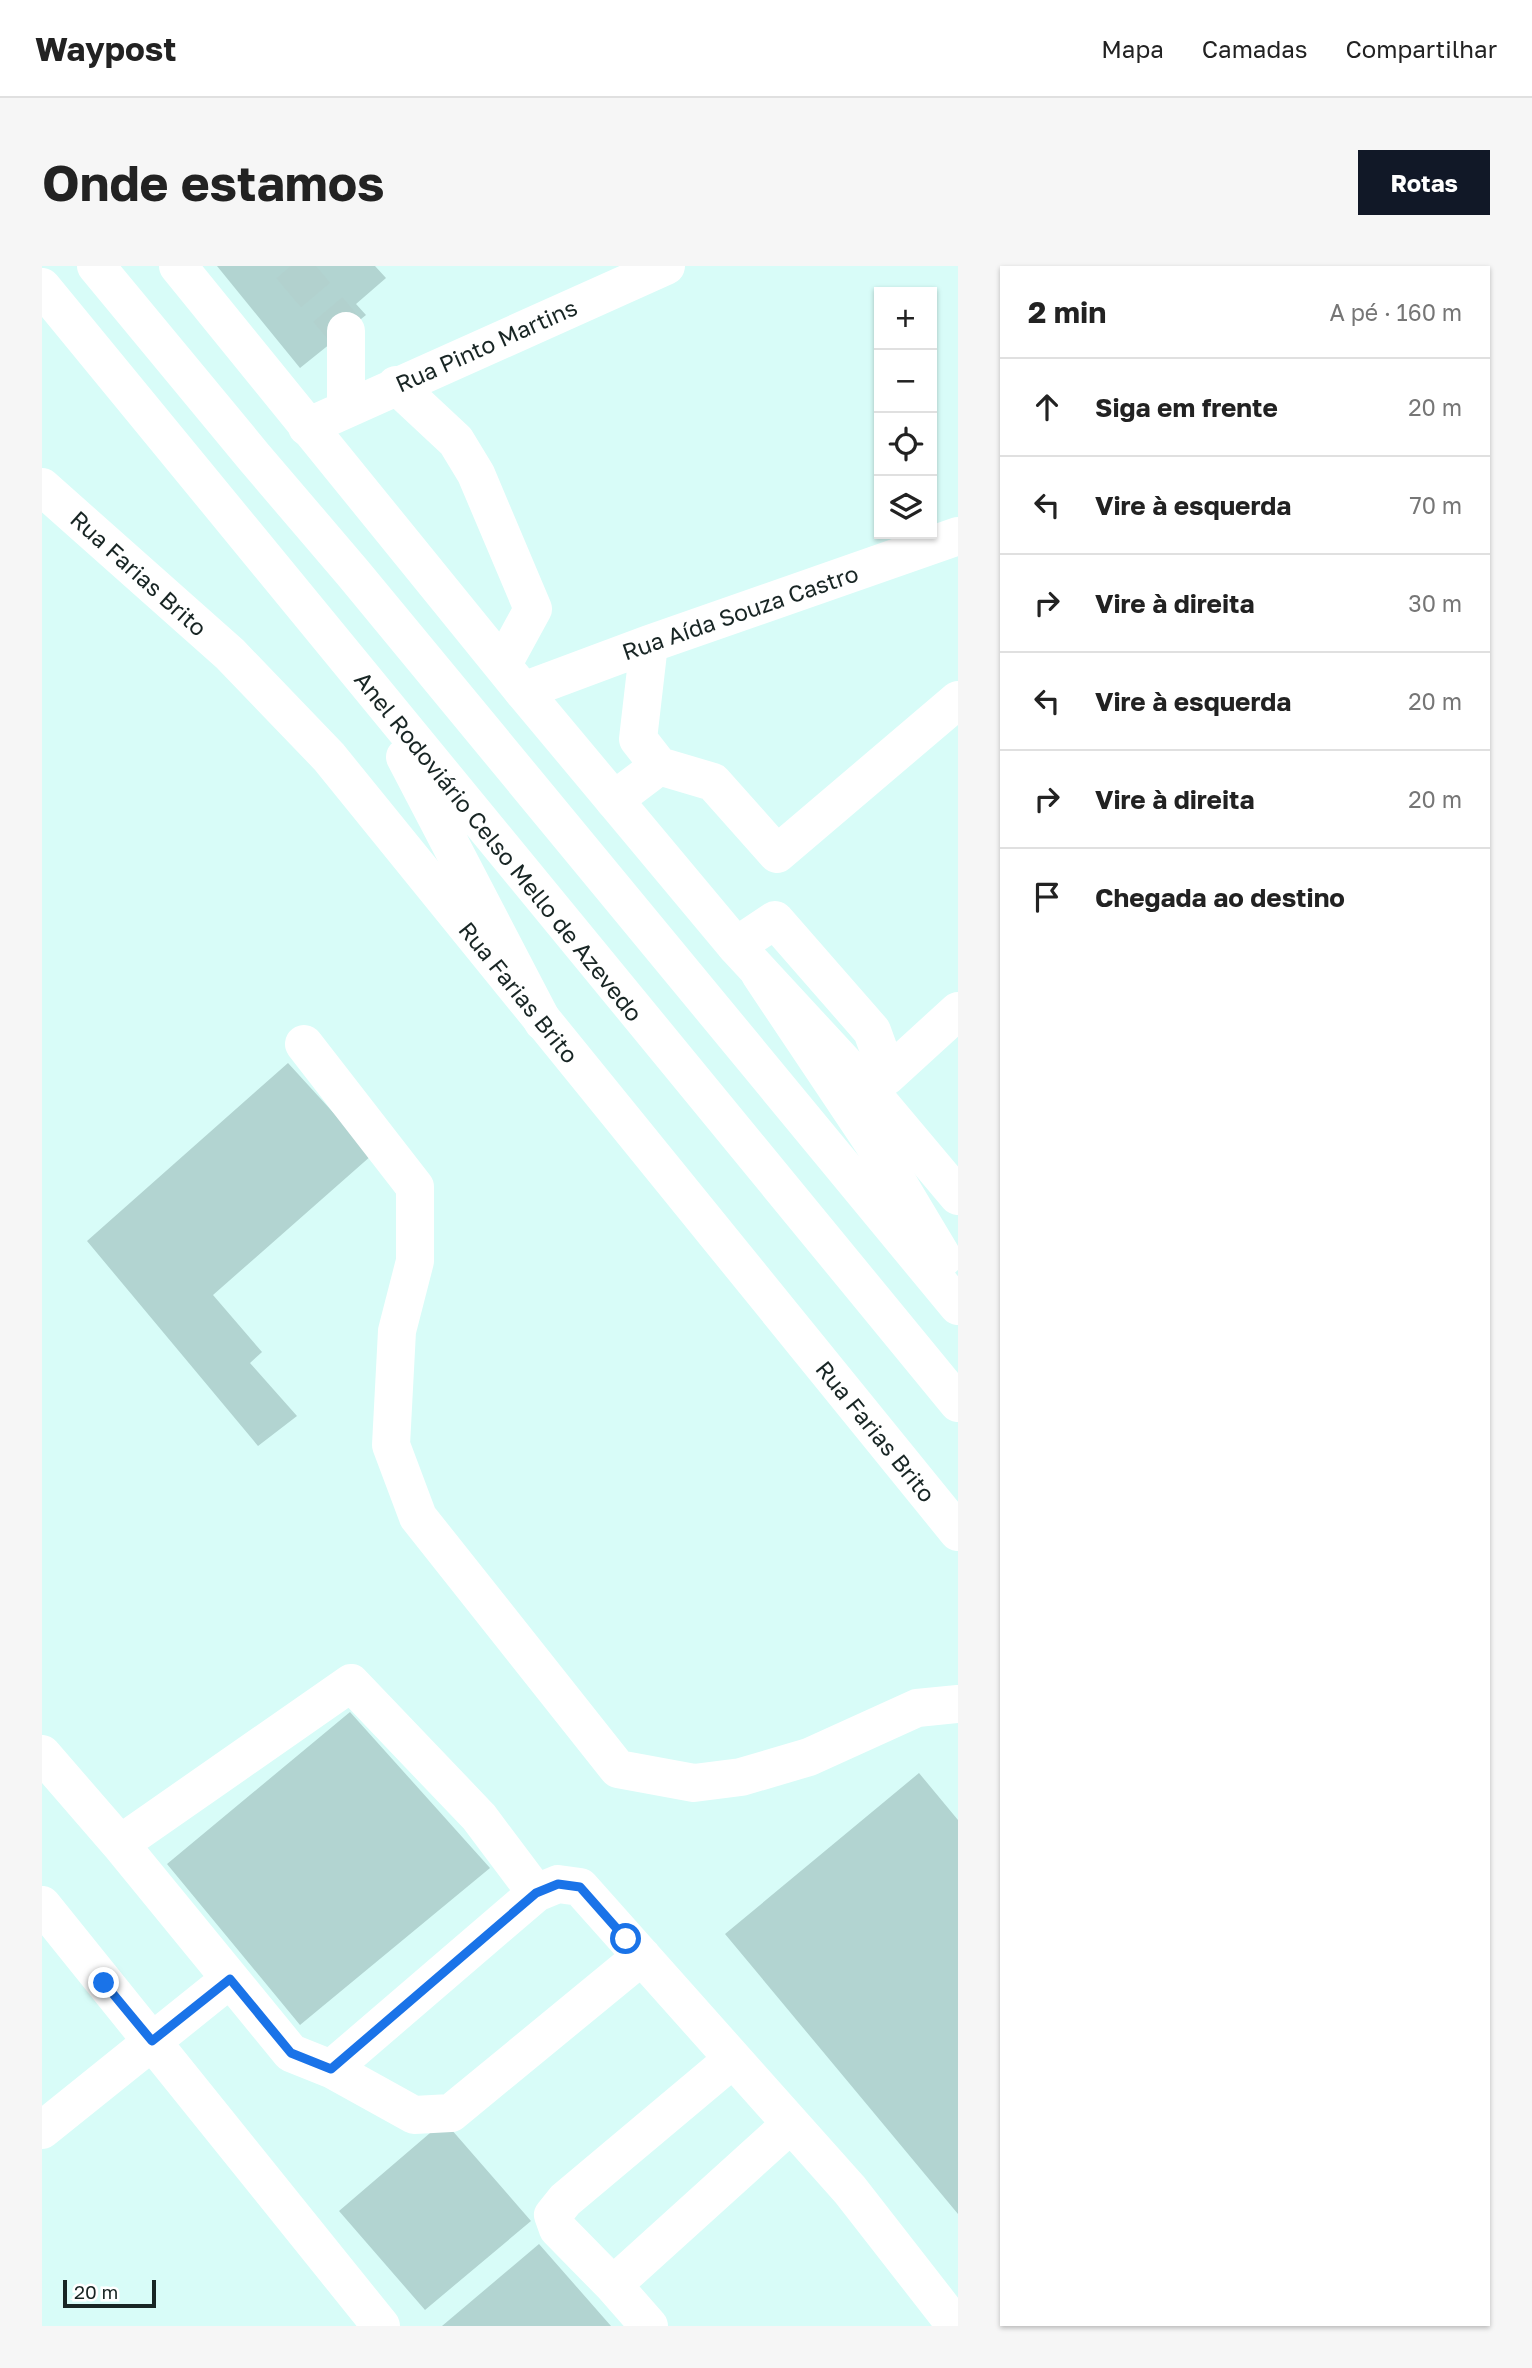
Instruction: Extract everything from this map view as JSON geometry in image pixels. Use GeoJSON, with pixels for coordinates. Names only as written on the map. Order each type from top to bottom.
{"type":"FeatureCollection","features":[{"type":"Feature","properties":{"kind":"main road"},"geometry":{"type":"LineString","coordinates":[[96,266],[958,1306]]}},
{"type":"Feature","properties":{"kind":"main road"},"geometry":{"type":"LineString","coordinates":[[178,266],[307,427],[748,960],[885,1161],[958,1284]]}},
{"type":"Feature","properties":{"kind":"main road","name":"Rua Pinto Martins"},"geometry":{"type":"LineString","coordinates":[[307,427],[346,407],[666,266]]}},
{"type":"Feature","properties":{"kind":"main road","name":"Anel Rodoviário Celso Mello de Azevedo"},"geometry":{"type":"LineString","coordinates":[[42,287],[958,1403]]}},
{"type":"Feature","properties":{"kind":"main road"},"geometry":{"type":"LineString","coordinates":[[42,306],[79,333]]}},
{"type":"Feature","properties":{"kind":"main road"},"geometry":{"type":"LineString","coordinates":[[346,331],[346,407]]}},
{"type":"Feature","properties":{"kind":"main road"},"geometry":{"type":"LineString","coordinates":[[396,385],[456,441],[476,474],[533,609],[513,677]]}},
{"type":"Feature","properties":{"kind":"main road","name":"Rua Farias Brito"},"geometry":{"type":"LineString","coordinates":[[42,487],[230,654],[329,757],[958,1532]]}},
{"type":"Feature","properties":{"kind":"main road","name":"Rua Aída Souza Castro"},"geometry":{"type":"LineString","coordinates":[[513,677],[649,644],[958,536]]}},
{"type":"Feature","properties":{"kind":"main road"},"geometry":{"type":"LineString","coordinates":[[649,644],[638,739],[659,766],[713,782],[777,854],[958,700]]}},
{"type":"Feature","properties":{"kind":"main road"},"geometry":{"type":"LineString","coordinates":[[368,686],[542,1022]]}},
{"type":"Feature","properties":{"kind":"main road"},"geometry":{"type":"LineString","coordinates":[[614,800],[659,766]]}},
{"type":"Feature","properties":{"kind":"main road"},"geometry":{"type":"LineString","coordinates":[[748,960],[775,920],[872,1031],[878,1082]]}},
{"type":"Feature","properties":{"kind":"main road"},"geometry":{"type":"LineString","coordinates":[[748,960],[878,1082],[958,1196]]}},
{"type":"Feature","properties":{"kind":"main road"},"geometry":{"type":"LineString","coordinates":[[878,1082],[958,1011]]}},
{"type":"Feature","properties":{"kind":"main road"},"geometry":{"type":"LineString","coordinates":[[304,1044],[415,1187],[415,1261],[397,1331],[391,1445],[418,1517],[618,1769],[694,1783],[741,1777],[809,1757],[917,1708],[958,1704]]}},
{"type":"Feature","properties":{"kind":"main road"},"geometry":{"type":"LineString","coordinates":[[120,1844],[351,1683],[479,1817],[536,1893]]}},
{"type":"Feature","properties":{"kind":"main road"},"geometry":{"type":"LineString","coordinates":[[42,1754],[120,1844],[291,2053],[331,2069],[414,2115],[452,2113],[642,1956]]}},
{"type":"Feature","properties":{"kind":"main road"},"geometry":{"type":"LineString","coordinates":[[331,2069],[536,1893],[558,1884],[580,1887],[850,2190],[956,2326]]}},
{"type":"Feature","properties":{"kind":"main road"},"geometry":{"type":"LineString","coordinates":[[42,1905],[381,2326]]}},
{"type":"Feature","properties":{"kind":"main road"},"geometry":{"type":"LineString","coordinates":[[42,2130],[230,1979]]}},
{"type":"Feature","properties":{"kind":"main road"},"geometry":{"type":"LineString","coordinates":[[649,2326],[558,2229],[553,2215],[565,2200],[733,2059]]}},
{"type":"Feature","properties":{"kind":"main road"},"geometry":{"type":"LineString","coordinates":[[613,2285],[791,2124]]}},
{"type":"Feature","properties":{"kind":"building"},"geometry":{"type":"Polygon","coordinates":[[[217,266],[375,266],[386,278],[356,304],[366,315],[300,368],[217,266]]]}},
{"type":"Feature","properties":{"kind":"building"},"geometry":{"type":"Polygon","coordinates":[[[288,1063],[372,1155],[213,1295],[262,1352],[250,1363],[297,1416],[258,1446],[87,1241],[288,1063]]]}},
{"type":"Feature","properties":{"kind":"building"},"geometry":{"type":"Polygon","coordinates":[[[350,1712],[490,1868],[300,2025],[167,1864],[350,1712]]]}},
{"type":"Feature","properties":{"kind":"building"},"geometry":{"type":"Polygon","coordinates":[[[919,1773],[958,1820],[958,2214],[725,1934],[919,1773]]]}},
{"type":"Feature","properties":{"kind":"building"},"geometry":{"type":"Polygon","coordinates":[[[444,2121],[531,2221],[425,2310],[339,2211],[444,2121]]]}},
{"type":"Feature","properties":{"kind":"building"},"geometry":{"type":"Polygon","coordinates":[[[539,2244],[611,2326],[442,2326],[539,2244]]]}},
{"type":"Feature","properties":{"kind":"tunnel"},"geometry":{"type":"LineString","coordinates":[[291,266],[346,331]]}},
{"type":"Feature","properties":{"kind":"route"},"geometry":{"type":"LineString","coordinates":[[104,1983],[152,2041],[230,1979],[291,2053],[331,2069],[536,1893],[558,1884],[580,1887],[626,1939]]}}]}
